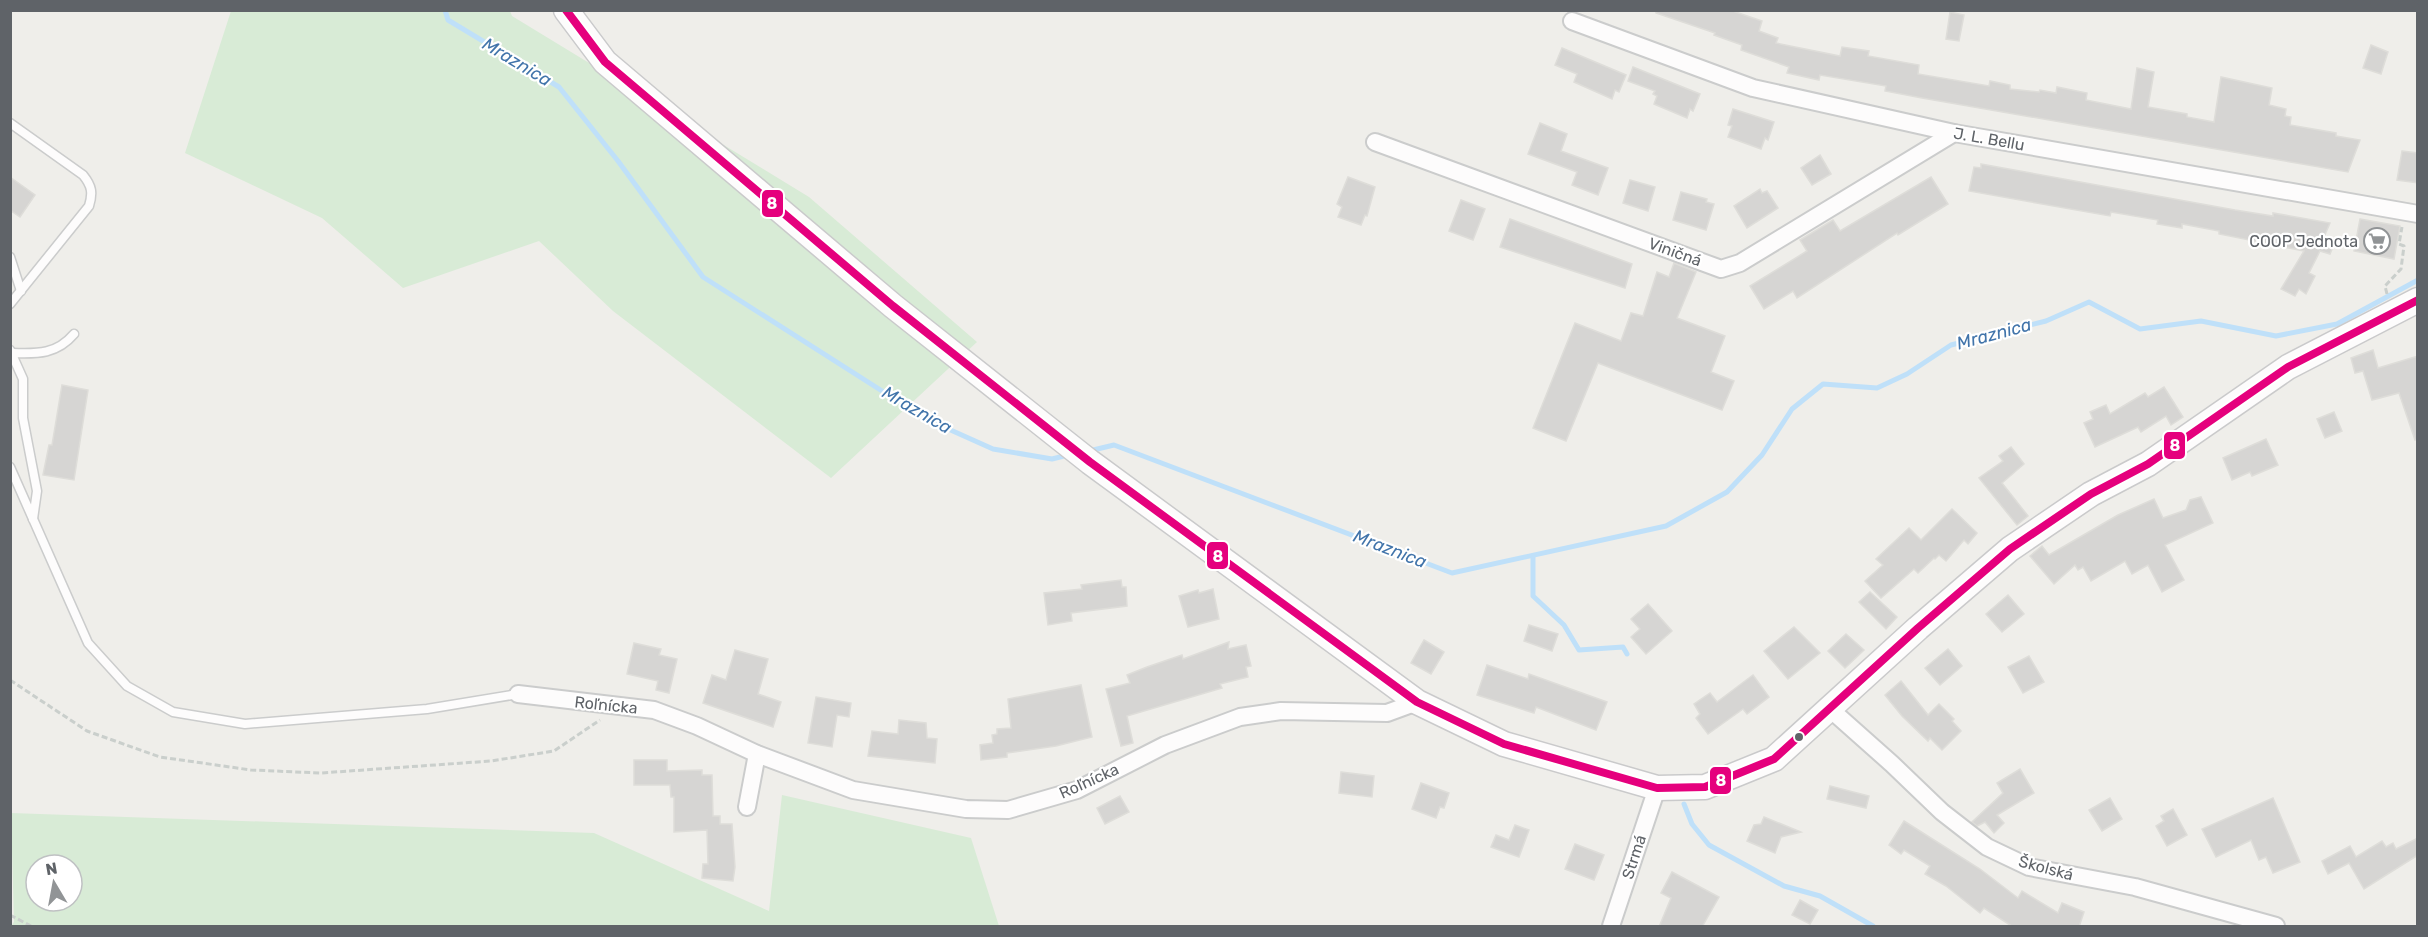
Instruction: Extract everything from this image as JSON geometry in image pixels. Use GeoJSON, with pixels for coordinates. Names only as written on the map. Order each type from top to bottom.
{"type":"FeatureCollection","features":[{"type":"Feature","properties":{"kind":"street"},"geometry":{"type":"LineString","coordinates":[[566,10],[604,62],[884,299],[1090,462],[1417,702],[1504,744],[1657,788],[1705,787],[1774,759],[1918,628],[2010,549],[2091,494],[2148,464],[2288,367],[2418,300]]}},
{"type":"Feature","properties":{"kind":"street","name":"J. L. Bellu"},"geometry":{"type":"LineString","coordinates":[[1572,21],[1753,88],[1954,133],[2418,214]]}},
{"type":"Feature","properties":{"kind":"street","name":"Viničná"},"geometry":{"type":"LineString","coordinates":[[1375,142],[1721,268],[1740,263],[1954,133]]}},
{"type":"Feature","properties":{"kind":"street","name":"Roľnícka"},"geometry":{"type":"LineString","coordinates":[[518,694],[654,710],[697,726],[757,754],[852,790],[966,809],[1008,810],[1077,790],[1165,745],[1240,717],[1281,711],[1387,713],[1417,702]]}},
{"type":"Feature","properties":{"kind":"street","name":"Školská"},"geometry":{"type":"LineString","coordinates":[[1829,708],[1942,812],[1987,847],[2029,867],[2135,887],[2276,927]]}},
{"type":"Feature","properties":{"kind":"street"},"geometry":{"type":"LineString","coordinates":[[747,807],[757,754]]}},
{"type":"Feature","properties":{"kind":"street","name":"Strmá"},"geometry":{"type":"LineString","coordinates":[[1611,927],[1657,788]]}},
{"type":"Feature","properties":{"kind":"lane"},"geometry":{"type":"LineString","coordinates":[[10,123],[83,175],[90,183],[93,194],[89,206],[10,304]]}},
{"type":"Feature","properties":{"kind":"lane"},"geometry":{"type":"LineString","coordinates":[[10,257],[21,291]]}},
{"type":"Feature","properties":{"kind":"lane"},"geometry":{"type":"LineString","coordinates":[[33,519],[37,491],[23,418],[23,379],[12,352],[33,354],[56,350],[74,334]]}},
{"type":"Feature","properties":{"kind":"lane"},"geometry":{"type":"LineString","coordinates":[[10,467],[88,643],[127,686],[173,712],[245,724],[427,710],[518,694]]}},
{"type":"Feature","properties":{"kind":"lane"},"geometry":{"type":"LineString","coordinates":[[10,491],[22,495]]}},
{"type":"Feature","properties":{"kind":"path"},"geometry":{"type":"LineString","coordinates":[[2385,286],[2400,269],[2404,246],[2399,244],[2402,231]]}},
{"type":"Feature","properties":{"kind":"path"},"geometry":{"type":"LineString","coordinates":[[10,680],[87,732],[160,757],[251,770],[321,773],[491,761],[554,751],[619,707]]}},
{"type":"Feature","properties":{"kind":"path"},"geometry":{"type":"LineString","coordinates":[[10,915],[30,927]]}},
{"type":"Feature","properties":{"kind":"green space"},"geometry":{"type":"Polygon","coordinates":[[[231,11],[510,11],[512,16],[809,197],[977,342],[831,478],[613,311],[539,241],[403,288],[322,218],[185,153],[231,11]]]}},
{"type":"Feature","properties":{"kind":"green space"},"geometry":{"type":"Polygon","coordinates":[[[782,795],[971,838],[999,926],[11,926],[14,922],[11,813],[594,833],[769,911],[782,795]]]}},
{"type":"Feature","properties":{"kind":"building"},"geometry":{"type":"Polygon","coordinates":[[[1656,10],[1730,10],[1762,21],[1759,31],[1778,38],[1776,43],[1840,56],[1842,47],[1869,51],[1868,56],[1919,65],[1918,74],[1989,86],[1990,81],[2010,85],[2010,89],[2039,92],[2040,90],[2056,93],[2057,87],[2087,93],[2086,100],[2131,109],[2137,68],[2154,72],[2148,107],[2187,114],[2187,117],[2214,122],[2221,77],[2272,88],[2269,105],[2286,109],[2285,116],[2291,117],[2290,125],[2336,133],[2336,136],[2360,140],[2348,172],[1922,98],[1885,91],[1886,86],[1820,75],[1819,80],[1787,73],[1789,67],[1741,50],[1742,45],[1714,35],[1715,33],[1656,13],[1656,10]]]}},
{"type":"Feature","properties":{"kind":"building"},"geometry":{"type":"Polygon","coordinates":[[[1950,12],[1964,15],[1959,41],[1946,39],[1950,12]]]}},
{"type":"Feature","properties":{"kind":"building"},"geometry":{"type":"Polygon","coordinates":[[[2371,45],[2388,52],[2381,74],[2363,68],[2371,45]]]}},
{"type":"Feature","properties":{"kind":"building"},"geometry":{"type":"Polygon","coordinates":[[[1562,48],[1626,75],[1619,92],[1615,90],[1612,99],[1574,82],[1577,74],[1555,65],[1562,48]]]}},
{"type":"Feature","properties":{"kind":"building"},"geometry":{"type":"Polygon","coordinates":[[[1633,67],[1700,94],[1693,111],[1690,109],[1687,118],[1654,104],[1657,96],[1653,94],[1655,91],[1628,81],[1633,67]]]}},
{"type":"Feature","properties":{"kind":"building"},"geometry":{"type":"Polygon","coordinates":[[[1733,109],[1774,122],[1768,140],[1765,138],[1761,149],[1728,137],[1732,126],[1728,125],[1733,109]]]}},
{"type":"Feature","properties":{"kind":"building"},"geometry":{"type":"Polygon","coordinates":[[[1540,123],[1567,134],[1561,151],[1608,168],[1598,195],[1572,185],[1577,172],[1528,154],[1540,123]]]}},
{"type":"Feature","properties":{"kind":"building"},"geometry":{"type":"Polygon","coordinates":[[[2402,151],[2418,153],[2418,183],[2397,180],[2402,151]]]}},
{"type":"Feature","properties":{"kind":"building"},"geometry":{"type":"Polygon","coordinates":[[[1820,155],[1831,174],[1812,185],[1801,168],[1820,155]]]}},
{"type":"Feature","properties":{"kind":"building"},"geometry":{"type":"Polygon","coordinates":[[[1981,164],[2235,210],[2273,216],[2273,213],[2330,223],[2324,237],[2335,242],[2330,254],[2320,251],[2309,273],[2315,276],[2306,294],[2299,289],[2295,296],[2281,289],[2304,251],[2182,224],[2182,228],[2157,224],[2158,220],[2111,212],[2110,216],[1969,191],[1974,167],[1981,168],[1981,164]]]}},
{"type":"Feature","properties":{"kind":"building"},"geometry":{"type":"Polygon","coordinates":[[[10,177],[35,195],[20,217],[10,210],[10,177]]]}},
{"type":"Feature","properties":{"kind":"building"},"geometry":{"type":"Polygon","coordinates":[[[1348,177],[1375,187],[1367,216],[1365,215],[1361,225],[1338,217],[1342,207],[1337,204],[1348,177]]]}},
{"type":"Feature","properties":{"kind":"building"},"geometry":{"type":"Polygon","coordinates":[[[1931,177],[1948,204],[1898,235],[1897,233],[1797,298],[1793,291],[1764,309],[1750,286],[1807,251],[1800,240],[1833,220],[1840,231],[1931,177]]]}},
{"type":"Feature","properties":{"kind":"building"},"geometry":{"type":"Polygon","coordinates":[[[1630,180],[1655,187],[1648,211],[1623,203],[1630,180]]]}},
{"type":"Feature","properties":{"kind":"building"},"geometry":{"type":"Polygon","coordinates":[[[1760,189],[1762,193],[1767,191],[1778,208],[1747,228],[1734,206],[1760,189]]]}},
{"type":"Feature","properties":{"kind":"building"},"geometry":{"type":"Polygon","coordinates":[[[1681,192],[1707,199],[1706,202],[1714,204],[1706,230],[1673,220],[1681,192]]]}},
{"type":"Feature","properties":{"kind":"building"},"geometry":{"type":"Polygon","coordinates":[[[1461,200],[1485,209],[1473,240],[1449,231],[1461,200]]]}},
{"type":"Feature","properties":{"kind":"building"},"geometry":{"type":"Polygon","coordinates":[[[1510,219],[1632,264],[1625,288],[1500,247],[1510,219]]]}},
{"type":"Feature","properties":{"kind":"building"},"geometry":{"type":"Polygon","coordinates":[[[2360,219],[2400,226],[2394,259],[2354,251],[2360,219]]]}},
{"type":"Feature","properties":{"kind":"building"},"geometry":{"type":"Polygon","coordinates":[[[1674,263],[1696,272],[1677,318],[1725,336],[1711,372],[1734,381],[1722,410],[1598,363],[1566,441],[1533,428],[1575,323],[1621,341],[1631,313],[1643,316],[1657,272],[1669,277],[1674,263]]]}},
{"type":"Feature","properties":{"kind":"building"},"geometry":{"type":"Polygon","coordinates":[[[2373,350],[2378,368],[2418,356],[2418,439],[2415,440],[2399,393],[2372,400],[2363,371],[2355,373],[2351,358],[2373,350]]]}},
{"type":"Feature","properties":{"kind":"building"},"geometry":{"type":"Polygon","coordinates":[[[62,385],[88,390],[74,480],[43,475],[49,445],[52,445],[62,385]]]}},
{"type":"Feature","properties":{"kind":"building"},"geometry":{"type":"Polygon","coordinates":[[[2164,387],[2183,417],[2171,425],[2166,416],[2141,432],[2138,427],[2095,447],[2084,423],[2093,419],[2090,412],[2106,405],[2110,414],[2145,393],[2148,397],[2164,387]]]}},
{"type":"Feature","properties":{"kind":"building"},"geometry":{"type":"Polygon","coordinates":[[[2334,412],[2342,431],[2325,438],[2317,419],[2334,412]]]}},
{"type":"Feature","properties":{"kind":"building"},"geometry":{"type":"Polygon","coordinates":[[[2266,439],[2278,465],[2252,476],[2250,472],[2232,480],[2223,458],[2266,439]]]}},
{"type":"Feature","properties":{"kind":"building"},"geometry":{"type":"Polygon","coordinates":[[[2011,447],[2024,464],[2002,483],[2028,516],[2017,525],[1979,478],[2003,461],[1999,456],[2011,447]]]}},
{"type":"Feature","properties":{"kind":"building"},"geometry":{"type":"Polygon","coordinates":[[[2201,497],[2213,523],[2165,545],[2184,580],[2162,592],[2148,565],[2132,574],[2125,561],[2091,581],[2083,567],[2078,570],[2075,565],[2054,584],[2030,556],[2042,546],[2049,555],[2118,515],[2154,499],[2163,518],[2186,510],[2190,500],[2201,497]]]}},
{"type":"Feature","properties":{"kind":"building"},"geometry":{"type":"Polygon","coordinates":[[[1952,509],[1977,533],[1968,544],[1964,540],[1946,561],[1939,555],[1918,573],[1914,569],[1881,598],[1865,581],[1883,565],[1876,559],[1909,528],[1921,540],[1952,509]]]}},
{"type":"Feature","properties":{"kind":"building"},"geometry":{"type":"Polygon","coordinates":[[[1121,580],[1122,587],[1126,587],[1127,606],[1071,613],[1072,621],[1048,625],[1044,593],[1082,589],[1081,585],[1121,580]]]}},
{"type":"Feature","properties":{"kind":"building"},"geometry":{"type":"Polygon","coordinates":[[[1213,589],[1219,619],[1188,627],[1179,596],[1198,590],[1199,593],[1213,589]]]}},
{"type":"Feature","properties":{"kind":"building"},"geometry":{"type":"Polygon","coordinates":[[[1870,592],[1897,617],[1886,629],[1859,602],[1870,592]]]}},
{"type":"Feature","properties":{"kind":"building"},"geometry":{"type":"Polygon","coordinates":[[[2008,595],[2024,614],[2002,632],[1986,614],[2008,595]]]}},
{"type":"Feature","properties":{"kind":"building"},"geometry":{"type":"Polygon","coordinates":[[[1648,604],[1672,631],[1646,654],[1631,637],[1640,629],[1631,619],[1648,604]]]}},
{"type":"Feature","properties":{"kind":"building"},"geometry":{"type":"Polygon","coordinates":[[[1529,625],[1558,634],[1552,651],[1524,641],[1529,625]]]}},
{"type":"Feature","properties":{"kind":"building"},"geometry":{"type":"Polygon","coordinates":[[[1794,627],[1820,653],[1788,679],[1764,651],[1794,627]]]}},
{"type":"Feature","properties":{"kind":"building"},"geometry":{"type":"Polygon","coordinates":[[[1846,634],[1864,650],[1845,668],[1828,651],[1846,634]]]}},
{"type":"Feature","properties":{"kind":"building"},"geometry":{"type":"Polygon","coordinates":[[[1424,640],[1444,652],[1431,674],[1411,663],[1424,640]]]}},
{"type":"Feature","properties":{"kind":"building"},"geometry":{"type":"Polygon","coordinates":[[[1229,642],[1228,649],[1246,645],[1251,666],[1246,667],[1248,677],[1220,684],[1222,688],[1127,716],[1133,743],[1121,746],[1106,689],[1130,683],[1127,675],[1147,667],[1182,655],[1183,659],[1229,642]]]}},
{"type":"Feature","properties":{"kind":"building"},"geometry":{"type":"Polygon","coordinates":[[[634,643],[661,649],[659,655],[677,659],[669,693],[656,690],[658,681],[627,674],[634,643]]]}},
{"type":"Feature","properties":{"kind":"building"},"geometry":{"type":"Polygon","coordinates":[[[1948,649],[1962,666],[1940,685],[1925,668],[1948,649]]]}},
{"type":"Feature","properties":{"kind":"building"},"geometry":{"type":"Polygon","coordinates":[[[735,650],[768,659],[758,694],[781,702],[773,727],[703,703],[712,675],[726,680],[735,650]]]}},
{"type":"Feature","properties":{"kind":"building"},"geometry":{"type":"Polygon","coordinates":[[[2029,656],[2044,682],[2023,693],[2008,667],[2029,656]]]}},
{"type":"Feature","properties":{"kind":"building"},"geometry":{"type":"Polygon","coordinates":[[[1487,665],[1528,679],[1529,674],[1607,702],[1596,730],[1536,707],[1534,713],[1477,695],[1487,665]]]}},
{"type":"Feature","properties":{"kind":"building"},"geometry":{"type":"Polygon","coordinates":[[[1753,675],[1769,697],[1747,714],[1743,709],[1708,734],[1696,718],[1700,714],[1694,704],[1710,693],[1717,702],[1753,675]]]}},
{"type":"Feature","properties":{"kind":"building"},"geometry":{"type":"Polygon","coordinates":[[[1901,681],[1928,715],[1939,704],[1954,719],[1952,721],[1961,731],[1942,750],[1930,738],[1928,741],[1902,716],[1885,695],[1901,681]]]}},
{"type":"Feature","properties":{"kind":"building"},"geometry":{"type":"Polygon","coordinates":[[[1081,685],[1092,737],[1056,746],[1007,753],[1007,757],[981,760],[980,745],[993,743],[992,735],[997,734],[997,729],[1011,728],[1008,699],[1081,685]]]}},
{"type":"Feature","properties":{"kind":"building"},"geometry":{"type":"Polygon","coordinates":[[[816,697],[851,703],[849,717],[837,715],[832,747],[808,743],[816,697]]]}},
{"type":"Feature","properties":{"kind":"building"},"geometry":{"type":"Polygon","coordinates":[[[899,720],[926,723],[927,738],[937,739],[935,763],[868,756],[872,731],[898,734],[899,720]]]}},
{"type":"Feature","properties":{"kind":"building"},"geometry":{"type":"Polygon","coordinates":[[[634,760],[667,760],[667,771],[702,770],[702,775],[712,775],[713,816],[720,816],[720,824],[732,824],[735,867],[733,881],[702,878],[703,864],[708,864],[707,830],[674,832],[674,797],[671,797],[670,785],[634,785],[634,760]]]}},
{"type":"Feature","properties":{"kind":"building"},"geometry":{"type":"Polygon","coordinates":[[[2020,769],[2034,793],[1997,815],[2004,823],[1994,833],[1985,822],[1977,826],[1972,822],[2003,793],[1997,783],[2020,769]]]}},
{"type":"Feature","properties":{"kind":"building"},"geometry":{"type":"Polygon","coordinates":[[[1341,772],[1374,776],[1372,797],[1339,793],[1341,772]]]}},
{"type":"Feature","properties":{"kind":"building"},"geometry":{"type":"Polygon","coordinates":[[[1421,783],[1449,793],[1444,808],[1440,807],[1436,818],[1412,809],[1421,783]]]}},
{"type":"Feature","properties":{"kind":"building"},"geometry":{"type":"Polygon","coordinates":[[[1830,786],[1869,796],[1866,808],[1827,799],[1830,786]]]}},
{"type":"Feature","properties":{"kind":"building"},"geometry":{"type":"Polygon","coordinates":[[[1120,796],[1129,812],[1105,824],[1097,808],[1120,796]]]}},
{"type":"Feature","properties":{"kind":"building"},"geometry":{"type":"Polygon","coordinates":[[[2110,798],[2122,819],[2102,831],[2089,810],[2110,798]]]}},
{"type":"Feature","properties":{"kind":"building"},"geometry":{"type":"Polygon","coordinates":[[[2273,798],[2300,862],[2273,873],[2266,857],[2259,860],[2251,840],[2216,857],[2202,829],[2273,798]]]}},
{"type":"Feature","properties":{"kind":"building"},"geometry":{"type":"Polygon","coordinates":[[[2173,809],[2187,835],[2167,846],[2156,826],[2164,821],[2161,816],[2173,809]]]}},
{"type":"Feature","properties":{"kind":"building"},"geometry":{"type":"Polygon","coordinates":[[[1764,817],[1801,832],[1781,837],[1775,853],[1747,841],[1754,825],[1761,824],[1764,817]]]}},
{"type":"Feature","properties":{"kind":"building"},"geometry":{"type":"Polygon","coordinates":[[[1904,821],[1980,869],[2018,898],[2022,891],[2058,913],[2062,903],[2084,912],[2079,927],[2013,927],[1984,908],[1980,913],[1946,886],[1925,874],[1930,866],[1904,850],[1901,854],[1889,845],[1904,821]]]}},
{"type":"Feature","properties":{"kind":"building"},"geometry":{"type":"Polygon","coordinates":[[[1515,825],[1529,830],[1519,857],[1491,847],[1496,835],[1509,840],[1515,825]]]}},
{"type":"Feature","properties":{"kind":"building"},"geometry":{"type":"Polygon","coordinates":[[[2418,838],[2418,855],[2364,889],[2349,863],[2328,874],[2322,861],[2350,846],[2356,857],[2382,841],[2386,847],[2393,843],[2396,849],[2418,838]]]}},
{"type":"Feature","properties":{"kind":"building"},"geometry":{"type":"Polygon","coordinates":[[[1575,844],[1604,855],[1594,880],[1565,869],[1575,844]]]}},
{"type":"Feature","properties":{"kind":"building"},"geometry":{"type":"Polygon","coordinates":[[[1672,872],[1719,897],[1702,927],[1659,927],[1671,898],[1661,893],[1672,872]]]}},
{"type":"Feature","properties":{"kind":"building"},"geometry":{"type":"Polygon","coordinates":[[[1800,900],[1818,910],[1810,924],[1792,915],[1800,900]]]}},
{"type":"Feature","properties":{"kind":"waterway","name":"Mraznica"},"geometry":{"type":"LineString","coordinates":[[445,10],[448,20],[559,87],[618,161],[703,277],[926,419],[993,449],[1052,459],[1068,455]]}},
{"type":"Feature","properties":{"kind":"waterway","name":"Mraznica"},"geometry":{"type":"LineString","coordinates":[[1089,451],[1114,445],[1452,573],[1666,526],[1727,492],[1762,455],[1792,409],[1823,384],[1877,388],[1907,374],[1951,345],[2046,321],[2089,302],[2140,329],[2201,321],[2276,336],[2337,324],[2418,280]]}},
{"type":"Feature","properties":{"kind":"waterway"},"geometry":{"type":"LineString","coordinates":[[1533,557],[1533,596],[1564,625],[1579,650],[1623,647],[1627,654]]}},
{"type":"Feature","properties":{"kind":"waterway"},"geometry":{"type":"LineString","coordinates":[[1684,804],[1692,824],[1709,845],[1784,886],[1820,896],[1873,926]]}},
{"type":"Feature","properties":{"kind":"transit line","name":"8"},"geometry":{"type":"LineString","coordinates":[[566,10],[605,62],[893,306],[1090,462],[1417,702],[1504,744],[1657,788],[1705,787],[1774,759],[1918,628],[2010,549],[2091,494],[2148,464],[2288,367],[2418,300]]}},
{"type":"Feature","properties":{"kind":"place","name":"COOP Jednota"},"geometry":{"type":"Point","coordinates":[2377,241]}}]}
